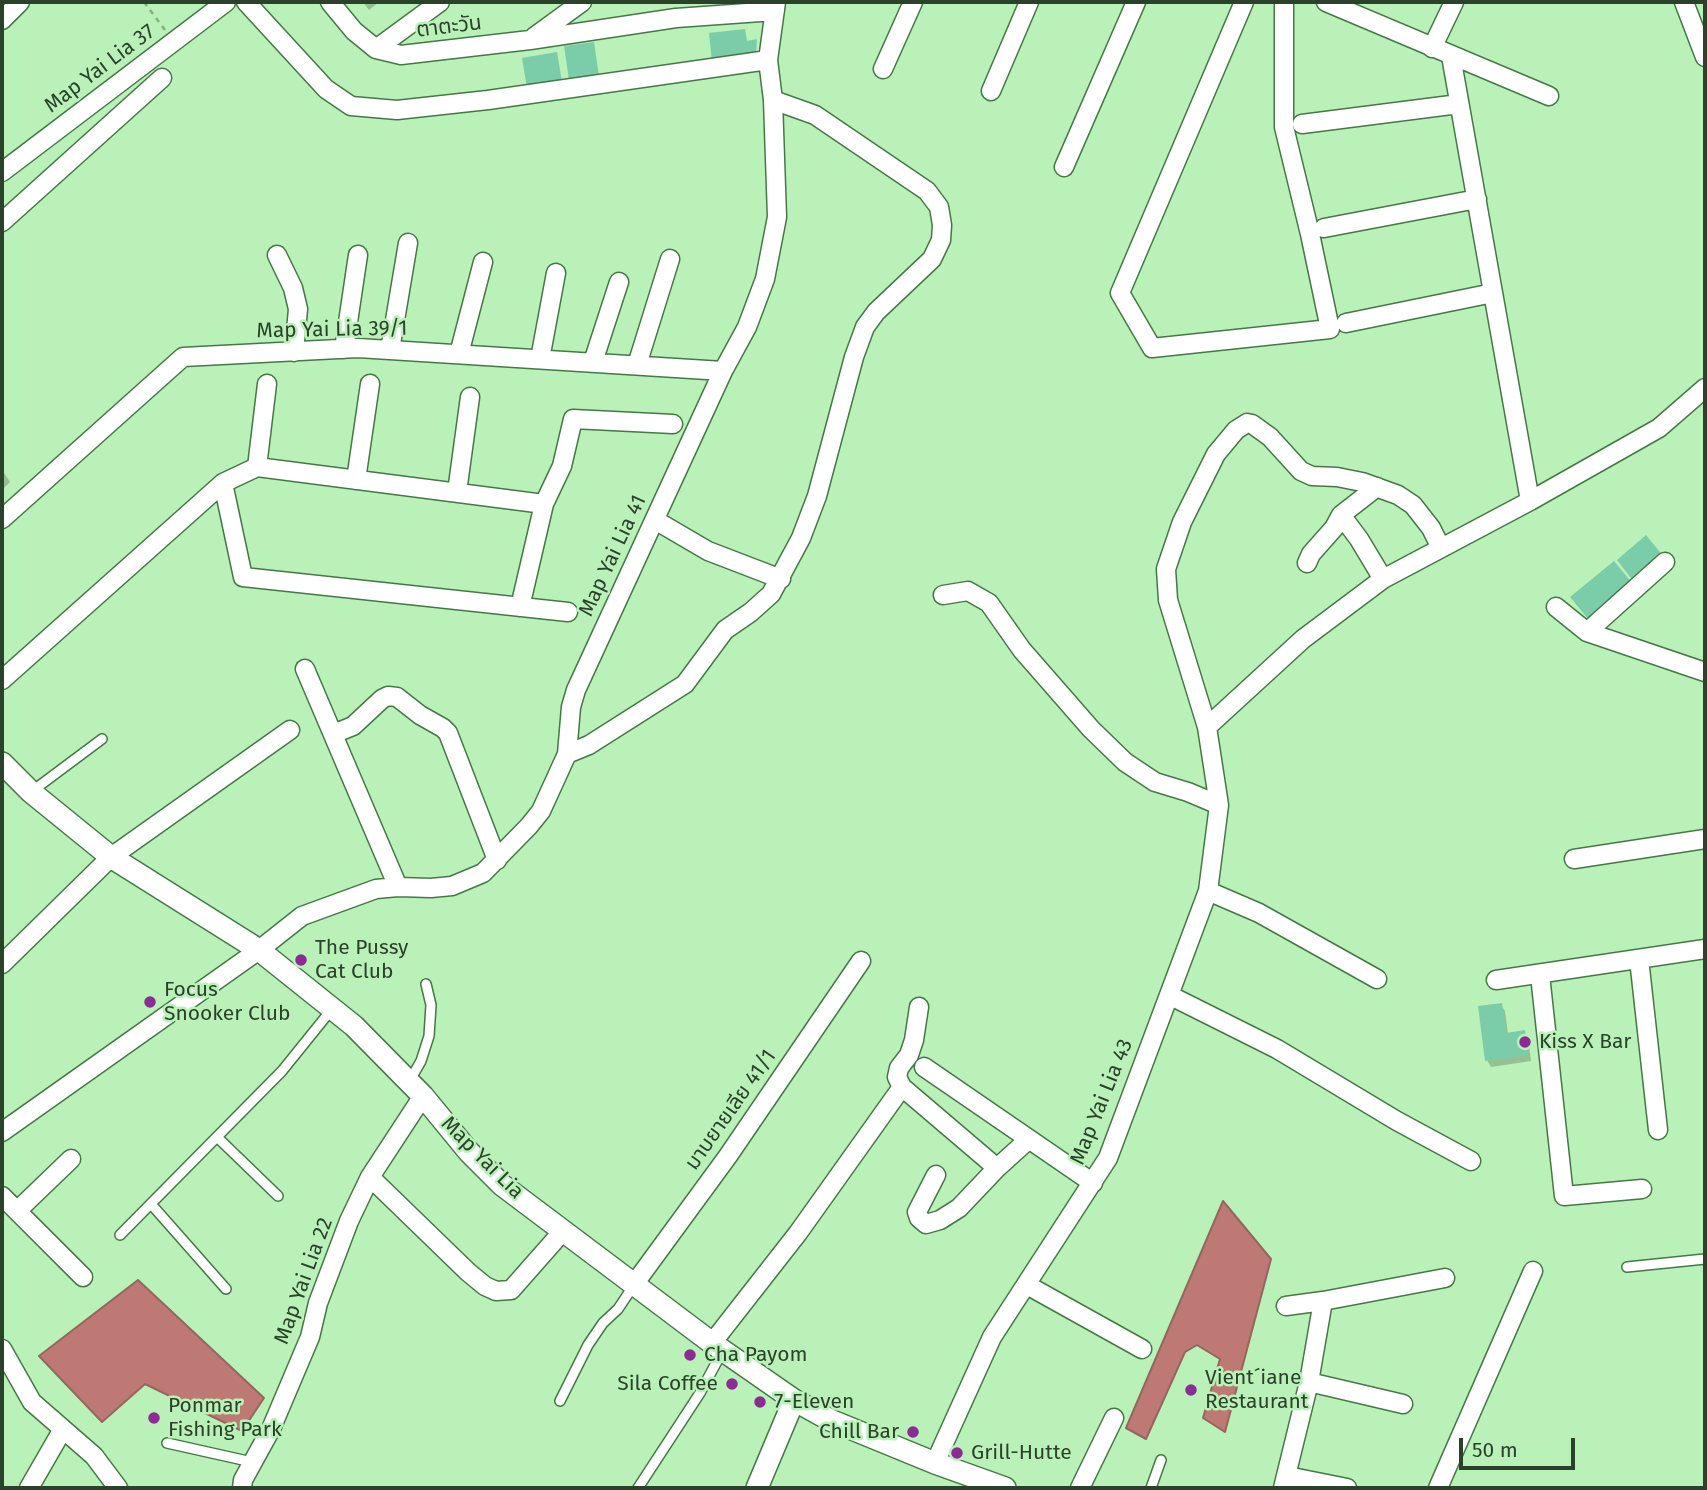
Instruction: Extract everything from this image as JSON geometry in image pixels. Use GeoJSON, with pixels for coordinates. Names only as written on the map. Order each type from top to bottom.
{"type":"FeatureCollection","features":[{"type":"Feature","properties":{"kind":"street"},"geometry":{"type":"LineString","coordinates":[[2,20],[20,2]]}},
{"type":"Feature","properties":{"kind":"street","name":"Map Yai Lia 37"},"geometry":{"type":"LineString","coordinates":[[2,172],[226,2]]}},
{"type":"Feature","properties":{"kind":"street"},"geometry":{"type":"LineString","coordinates":[[246,2],[326,89],[351,106],[397,110],[768,61]]}},
{"type":"Feature","properties":{"kind":"street"},"geometry":{"type":"LineString","coordinates":[[330,2],[354,32],[376,49],[440,2]]}},
{"type":"Feature","properties":{"kind":"street"},"geometry":{"type":"LineString","coordinates":[[530,40],[582,2]]}},
{"type":"Feature","properties":{"kind":"street"},"geometry":{"type":"LineString","coordinates":[[676,18],[687,2]]}},
{"type":"Feature","properties":{"kind":"street"},"geometry":{"type":"LineString","coordinates":[[883,69],[913,2]]}},
{"type":"Feature","properties":{"kind":"street"},"geometry":{"type":"LineString","coordinates":[[991,91],[1029,2]]}},
{"type":"Feature","properties":{"kind":"street"},"geometry":{"type":"LineString","coordinates":[[1064,167],[1136,2]]}},
{"type":"Feature","properties":{"kind":"street"},"geometry":{"type":"LineString","coordinates":[[1244,2],[1120,293],[1152,348],[1330,329],[1284,127],[1284,2]]}},
{"type":"Feature","properties":{"kind":"street"},"geometry":{"type":"LineString","coordinates":[[1432,48],[1454,2]]}},
{"type":"Feature","properties":{"kind":"street"},"geometry":{"type":"LineString","coordinates":[[1684,2],[1705,57]]}},
{"type":"Feature","properties":{"kind":"street"},"geometry":{"type":"LineString","coordinates":[[1336,4],[1432,48],[1549,96]]}},
{"type":"Feature","properties":{"kind":"street","name":"Map Yai Lia 41"},"geometry":{"type":"LineString","coordinates":[[2,1132],[302,916],[376,889],[452,886],[483,873],[541,811],[567,754],[571,707],[576,690],[723,372],[747,327],[765,279],[777,217],[773,100],[768,61],[776,7]]}},
{"type":"Feature","properties":{"kind":"street","name":"ตาตะวัน"},"geometry":{"type":"LineString","coordinates":[[376,49],[401,55],[776,7]]}},
{"type":"Feature","properties":{"kind":"street"},"geometry":{"type":"LineString","coordinates":[[1451,56],[1530,501]]}},
{"type":"Feature","properties":{"kind":"street"},"geometry":{"type":"LineString","coordinates":[[2,222],[162,78]]}},
{"type":"Feature","properties":{"kind":"street"},"geometry":{"type":"LineString","coordinates":[[567,754],[589,745],[685,684],[725,629],[751,612],[771,594],[801,538],[817,496],[854,358],[865,327],[876,312],[932,259],[941,240],[939,207],[927,191],[815,115],[773,100]]}},
{"type":"Feature","properties":{"kind":"street"},"geometry":{"type":"LineString","coordinates":[[1303,124],[1459,104]]}},
{"type":"Feature","properties":{"kind":"street"},"geometry":{"type":"LineString","coordinates":[[1324,228],[1476,200]]}},
{"type":"Feature","properties":{"kind":"street"},"geometry":{"type":"LineString","coordinates":[[390,350],[408,243]]}},
{"type":"Feature","properties":{"kind":"street"},"geometry":{"type":"LineString","coordinates":[[277,255],[293,288],[298,309],[294,352]]}},
{"type":"Feature","properties":{"kind":"street"},"geometry":{"type":"LineString","coordinates":[[344,349],[358,255]]}},
{"type":"Feature","properties":{"kind":"street"},"geometry":{"type":"LineString","coordinates":[[637,365],[670,259]]}},
{"type":"Feature","properties":{"kind":"street"},"geometry":{"type":"LineString","coordinates":[[459,355],[483,262]]}},
{"type":"Feature","properties":{"kind":"street"},"geometry":{"type":"LineString","coordinates":[[540,359],[556,273]]}},
{"type":"Feature","properties":{"kind":"street"},"geometry":{"type":"LineString","coordinates":[[593,362],[619,282]]}},
{"type":"Feature","properties":{"kind":"street"},"geometry":{"type":"LineString","coordinates":[[1346,323],[1493,293]]}},
{"type":"Feature","properties":{"kind":"street","name":"Map Yai Lia 39/1"},"geometry":{"type":"LineString","coordinates":[[2,519],[183,357],[344,349],[390,350],[723,372]]}},
{"type":"Feature","properties":{"kind":"street"},"geometry":{"type":"LineString","coordinates":[[257,467],[268,384]]}},
{"type":"Feature","properties":{"kind":"street"},"geometry":{"type":"LineString","coordinates":[[356,480],[370,384]]}},
{"type":"Feature","properties":{"kind":"street"},"geometry":{"type":"LineString","coordinates":[[1207,727],[1303,639],[1383,579],[1530,501],[1658,428],[1705,388]]}},
{"type":"Feature","properties":{"kind":"street"},"geometry":{"type":"LineString","coordinates":[[457,492],[470,397]]}},
{"type":"Feature","properties":{"kind":"street"},"geometry":{"type":"LineString","coordinates":[[520,607],[544,504],[562,466],[572,419],[673,424]]}},
{"type":"Feature","properties":{"kind":"street","name":"Map Yai Lia 43"},"geometry":{"type":"LineString","coordinates":[[934,1463],[992,1337],[1108,1158],[1208,891],[1219,805],[1207,727],[1168,600],[1167,569],[1182,522],[1216,454],[1236,430],[1247,423],[1270,437],[1301,471],[1312,476],[1337,477],[1377,487]]}},
{"type":"Feature","properties":{"kind":"street"},"geometry":{"type":"LineString","coordinates":[[2,680],[223,483],[257,467],[544,504]]}},
{"type":"Feature","properties":{"kind":"street"},"geometry":{"type":"LineString","coordinates":[[223,483],[243,577],[568,612]]}},
{"type":"Feature","properties":{"kind":"street"},"geometry":{"type":"LineString","coordinates":[[1307,563],[1341,515],[1377,487],[1398,495],[1413,505],[1431,528],[1441,548]]}},
{"type":"Feature","properties":{"kind":"street"},"geometry":{"type":"LineString","coordinates":[[1341,515],[1383,579]]}},
{"type":"Feature","properties":{"kind":"street"},"geometry":{"type":"LineString","coordinates":[[655,520],[708,551],[781,579]]}},
{"type":"Feature","properties":{"kind":"street"},"geometry":{"type":"LineString","coordinates":[[1587,632],[1665,562]]}},
{"type":"Feature","properties":{"kind":"street"},"geometry":{"type":"LineString","coordinates":[[943,595],[968,591],[989,603],[1022,650],[1091,729],[1125,762],[1155,782],[1219,805]]}},
{"type":"Feature","properties":{"kind":"street"},"geometry":{"type":"LineString","coordinates":[[1556,607],[1587,632],[1705,673]]}},
{"type":"Feature","properties":{"kind":"street"},"geometry":{"type":"LineString","coordinates":[[305,669],[398,887]]}},
{"type":"Feature","properties":{"kind":"street"},"geometry":{"type":"LineString","coordinates":[[333,734],[353,726],[388,696],[397,697],[443,728],[497,860]]}},
{"type":"Feature","properties":{"kind":"street"},"geometry":{"type":"LineString","coordinates":[[2,964],[111,857],[290,730]]}},
{"type":"Feature","properties":{"kind":"street","name":"Map Yai Lia"},"geometry":{"type":"LineString","coordinates":[[2,763],[31,792],[111,857],[258,950],[354,1026],[416,1089],[502,1185],[718,1347],[794,1400],[830,1420],[978,1484],[1005,1488]]}},
{"type":"Feature","properties":{"kind":"street"},"geometry":{"type":"LineString","coordinates":[[1574,859],[1705,839]]}},
{"type":"Feature","properties":{"kind":"street"},"geometry":{"type":"LineString","coordinates":[[1208,891],[1259,913],[1377,979]]}},
{"type":"Feature","properties":{"kind":"street"},"geometry":{"type":"LineString","coordinates":[[1496,980],[1705,949]]}},
{"type":"Feature","properties":{"kind":"street"},"geometry":{"type":"LineString","coordinates":[[1639,959],[1658,1130]]}},
{"type":"Feature","properties":{"kind":"street","name":"มาบยายเลีย 41/1"},"geometry":{"type":"LineString","coordinates":[[635,1283],[728,1156],[861,961]]}},
{"type":"Feature","properties":{"kind":"street"},"geometry":{"type":"LineString","coordinates":[[1540,975],[1564,1196],[1642,1189]]}},
{"type":"Feature","properties":{"kind":"street"},"geometry":{"type":"LineString","coordinates":[[1169,995],[1277,1049],[1471,1161]]}},
{"type":"Feature","properties":{"kind":"street"},"geometry":{"type":"LineString","coordinates":[[919,1007],[914,1040],[909,1055],[899,1068],[898,1077],[902,1087],[998,1168]]}},
{"type":"Feature","properties":{"kind":"street"},"geometry":{"type":"LineString","coordinates":[[924,1068],[1093,1182]]}},
{"type":"Feature","properties":{"kind":"street"},"geometry":{"type":"LineString","coordinates":[[718,1347],[902,1087]]}},
{"type":"Feature","properties":{"kind":"street","name":"Map Yai Lia 22"},"geometry":{"type":"LineString","coordinates":[[242,1488],[243,1480],[271,1429],[310,1337],[318,1303],[349,1221],[416,1089]]}},
{"type":"Feature","properties":{"kind":"street"},"geometry":{"type":"LineString","coordinates":[[936,1175],[917,1213],[926,1224],[940,1220],[959,1208],[1028,1140]]}},
{"type":"Feature","properties":{"kind":"street"},"geometry":{"type":"LineString","coordinates":[[17,1211],[71,1159]]}},
{"type":"Feature","properties":{"kind":"street"},"geometry":{"type":"LineString","coordinates":[[370,1177],[468,1272],[496,1291],[511,1290],[563,1231]]}},
{"type":"Feature","properties":{"kind":"street"},"geometry":{"type":"LineString","coordinates":[[2,1196],[83,1277]]}},
{"type":"Feature","properties":{"kind":"street"},"geometry":{"type":"LineString","coordinates":[[1438,1488],[1533,1271]]}},
{"type":"Feature","properties":{"kind":"street"},"geometry":{"type":"LineString","coordinates":[[1286,1306],[1445,1278]]}},
{"type":"Feature","properties":{"kind":"street"},"geometry":{"type":"LineString","coordinates":[[1027,1285],[1142,1349]]}},
{"type":"Feature","properties":{"kind":"street"},"geometry":{"type":"LineString","coordinates":[[1323,1301],[1310,1382],[1285,1482],[1347,1488]]}},
{"type":"Feature","properties":{"kind":"street"},"geometry":{"type":"LineString","coordinates":[[2,1349],[32,1402],[94,1456],[118,1488]]}},
{"type":"Feature","properties":{"kind":"street"},"geometry":{"type":"LineString","coordinates":[[1310,1382],[1403,1404]]}},
{"type":"Feature","properties":{"kind":"street"},"geometry":{"type":"LineString","coordinates":[[757,1488],[794,1400]]}},
{"type":"Feature","properties":{"kind":"street"},"geometry":{"type":"LineString","coordinates":[[1080,1488],[1114,1418]]}},
{"type":"Feature","properties":{"kind":"street"},"geometry":{"type":"LineString","coordinates":[[29,1488],[63,1429]]}},
{"type":"Feature","properties":{"kind":"lane"},"geometry":{"type":"LineString","coordinates":[[31,792],[102,739]]}},
{"type":"Feature","properties":{"kind":"lane"},"geometry":{"type":"LineString","coordinates":[[416,1089],[429,1036],[431,1005],[426,984]]}},
{"type":"Feature","properties":{"kind":"lane"},"geometry":{"type":"LineString","coordinates":[[120,1235],[282,1070],[332,1009]]}},
{"type":"Feature","properties":{"kind":"lane"},"geometry":{"type":"LineString","coordinates":[[217,1137],[278,1196]]}},
{"type":"Feature","properties":{"kind":"lane"},"geometry":{"type":"LineString","coordinates":[[151,1204],[226,1289]]}},
{"type":"Feature","properties":{"kind":"lane"},"geometry":{"type":"LineString","coordinates":[[1627,1267],[1705,1259]]}},
{"type":"Feature","properties":{"kind":"lane"},"geometry":{"type":"LineString","coordinates":[[560,1401],[588,1345],[603,1322],[618,1309],[635,1283]]}},
{"type":"Feature","properties":{"kind":"lane"},"geometry":{"type":"LineString","coordinates":[[638,1488],[700,1393],[718,1347]]}},
{"type":"Feature","properties":{"kind":"lane"},"geometry":{"type":"LineString","coordinates":[[167,1443],[252,1462]]}},
{"type":"Feature","properties":{"kind":"lane"},"geometry":{"type":"LineString","coordinates":[[1151,1488],[1161,1460]]}},
{"type":"Feature","properties":{"kind":"shaded area"},"geometry":{"type":"Polygon","coordinates":[[[1223,1201],[1271,1259],[1225,1432],[1203,1418],[1220,1359],[1197,1345],[1185,1352],[1146,1439],[1126,1428],[1223,1201]]]}},
{"type":"Feature","properties":{"kind":"shaded area"},"geometry":{"type":"Polygon","coordinates":[[[138,1280],[264,1398],[242,1431],[145,1384],[102,1422],[39,1356],[138,1280]]]}},
{"type":"Feature","properties":{"kind":"building"},"geometry":{"type":"Polygon","coordinates":[[[745,29],[747,41],[757,39],[756,56],[712,62],[709,33],[745,29]]]}},
{"type":"Feature","properties":{"kind":"building"},"geometry":{"type":"Polygon","coordinates":[[[594,42],[599,76],[569,80],[564,46],[594,42]]]}},
{"type":"Feature","properties":{"kind":"building"},"geometry":{"type":"Polygon","coordinates":[[[557,52],[562,82],[527,88],[522,58],[557,52]]]}},
{"type":"Feature","properties":{"kind":"building"},"geometry":{"type":"Polygon","coordinates":[[[1646,535],[1664,557],[1634,582],[1617,560],[1646,535]]]}},
{"type":"Feature","properties":{"kind":"building"},"geometry":{"type":"Polygon","coordinates":[[[1614,561],[1633,584],[1589,620],[1570,597],[1614,561]]]}},
{"type":"Feature","properties":{"kind":"building"},"geometry":{"type":"Polygon","coordinates":[[[1502,1003],[1506,1033],[1525,1030],[1528,1055],[1485,1061],[1478,1006],[1502,1003]]]}},
{"type":"Feature","properties":{"kind":"place","name":"The Pussy Cat Club"},"geometry":{"type":"Point","coordinates":[301,960]}},
{"type":"Feature","properties":{"kind":"place","name":"Focus Snooker Club"},"geometry":{"type":"Point","coordinates":[150,1002]}},
{"type":"Feature","properties":{"kind":"place","name":"Kiss X Bar"},"geometry":{"type":"Point","coordinates":[1525,1042]}},
{"type":"Feature","properties":{"kind":"place","name":"Cha Payom"},"geometry":{"type":"Point","coordinates":[690,1355]}},
{"type":"Feature","properties":{"kind":"place","name":"Sila Coffee"},"geometry":{"type":"Point","coordinates":[732,1384]}},
{"type":"Feature","properties":{"kind":"place","name":"Vient´iane Restaurant"},"geometry":{"type":"Point","coordinates":[1191,1390]}},
{"type":"Feature","properties":{"kind":"place","name":"7-Eleven"},"geometry":{"type":"Point","coordinates":[760,1402]}},
{"type":"Feature","properties":{"kind":"place","name":"Ponmar Fishing Park"},"geometry":{"type":"Point","coordinates":[154,1418]}},
{"type":"Feature","properties":{"kind":"place","name":"Chill Bar"},"geometry":{"type":"Point","coordinates":[913,1432]}},
{"type":"Feature","properties":{"kind":"place","name":"Grill-Hutte"},"geometry":{"type":"Point","coordinates":[957,1453]}}]}
